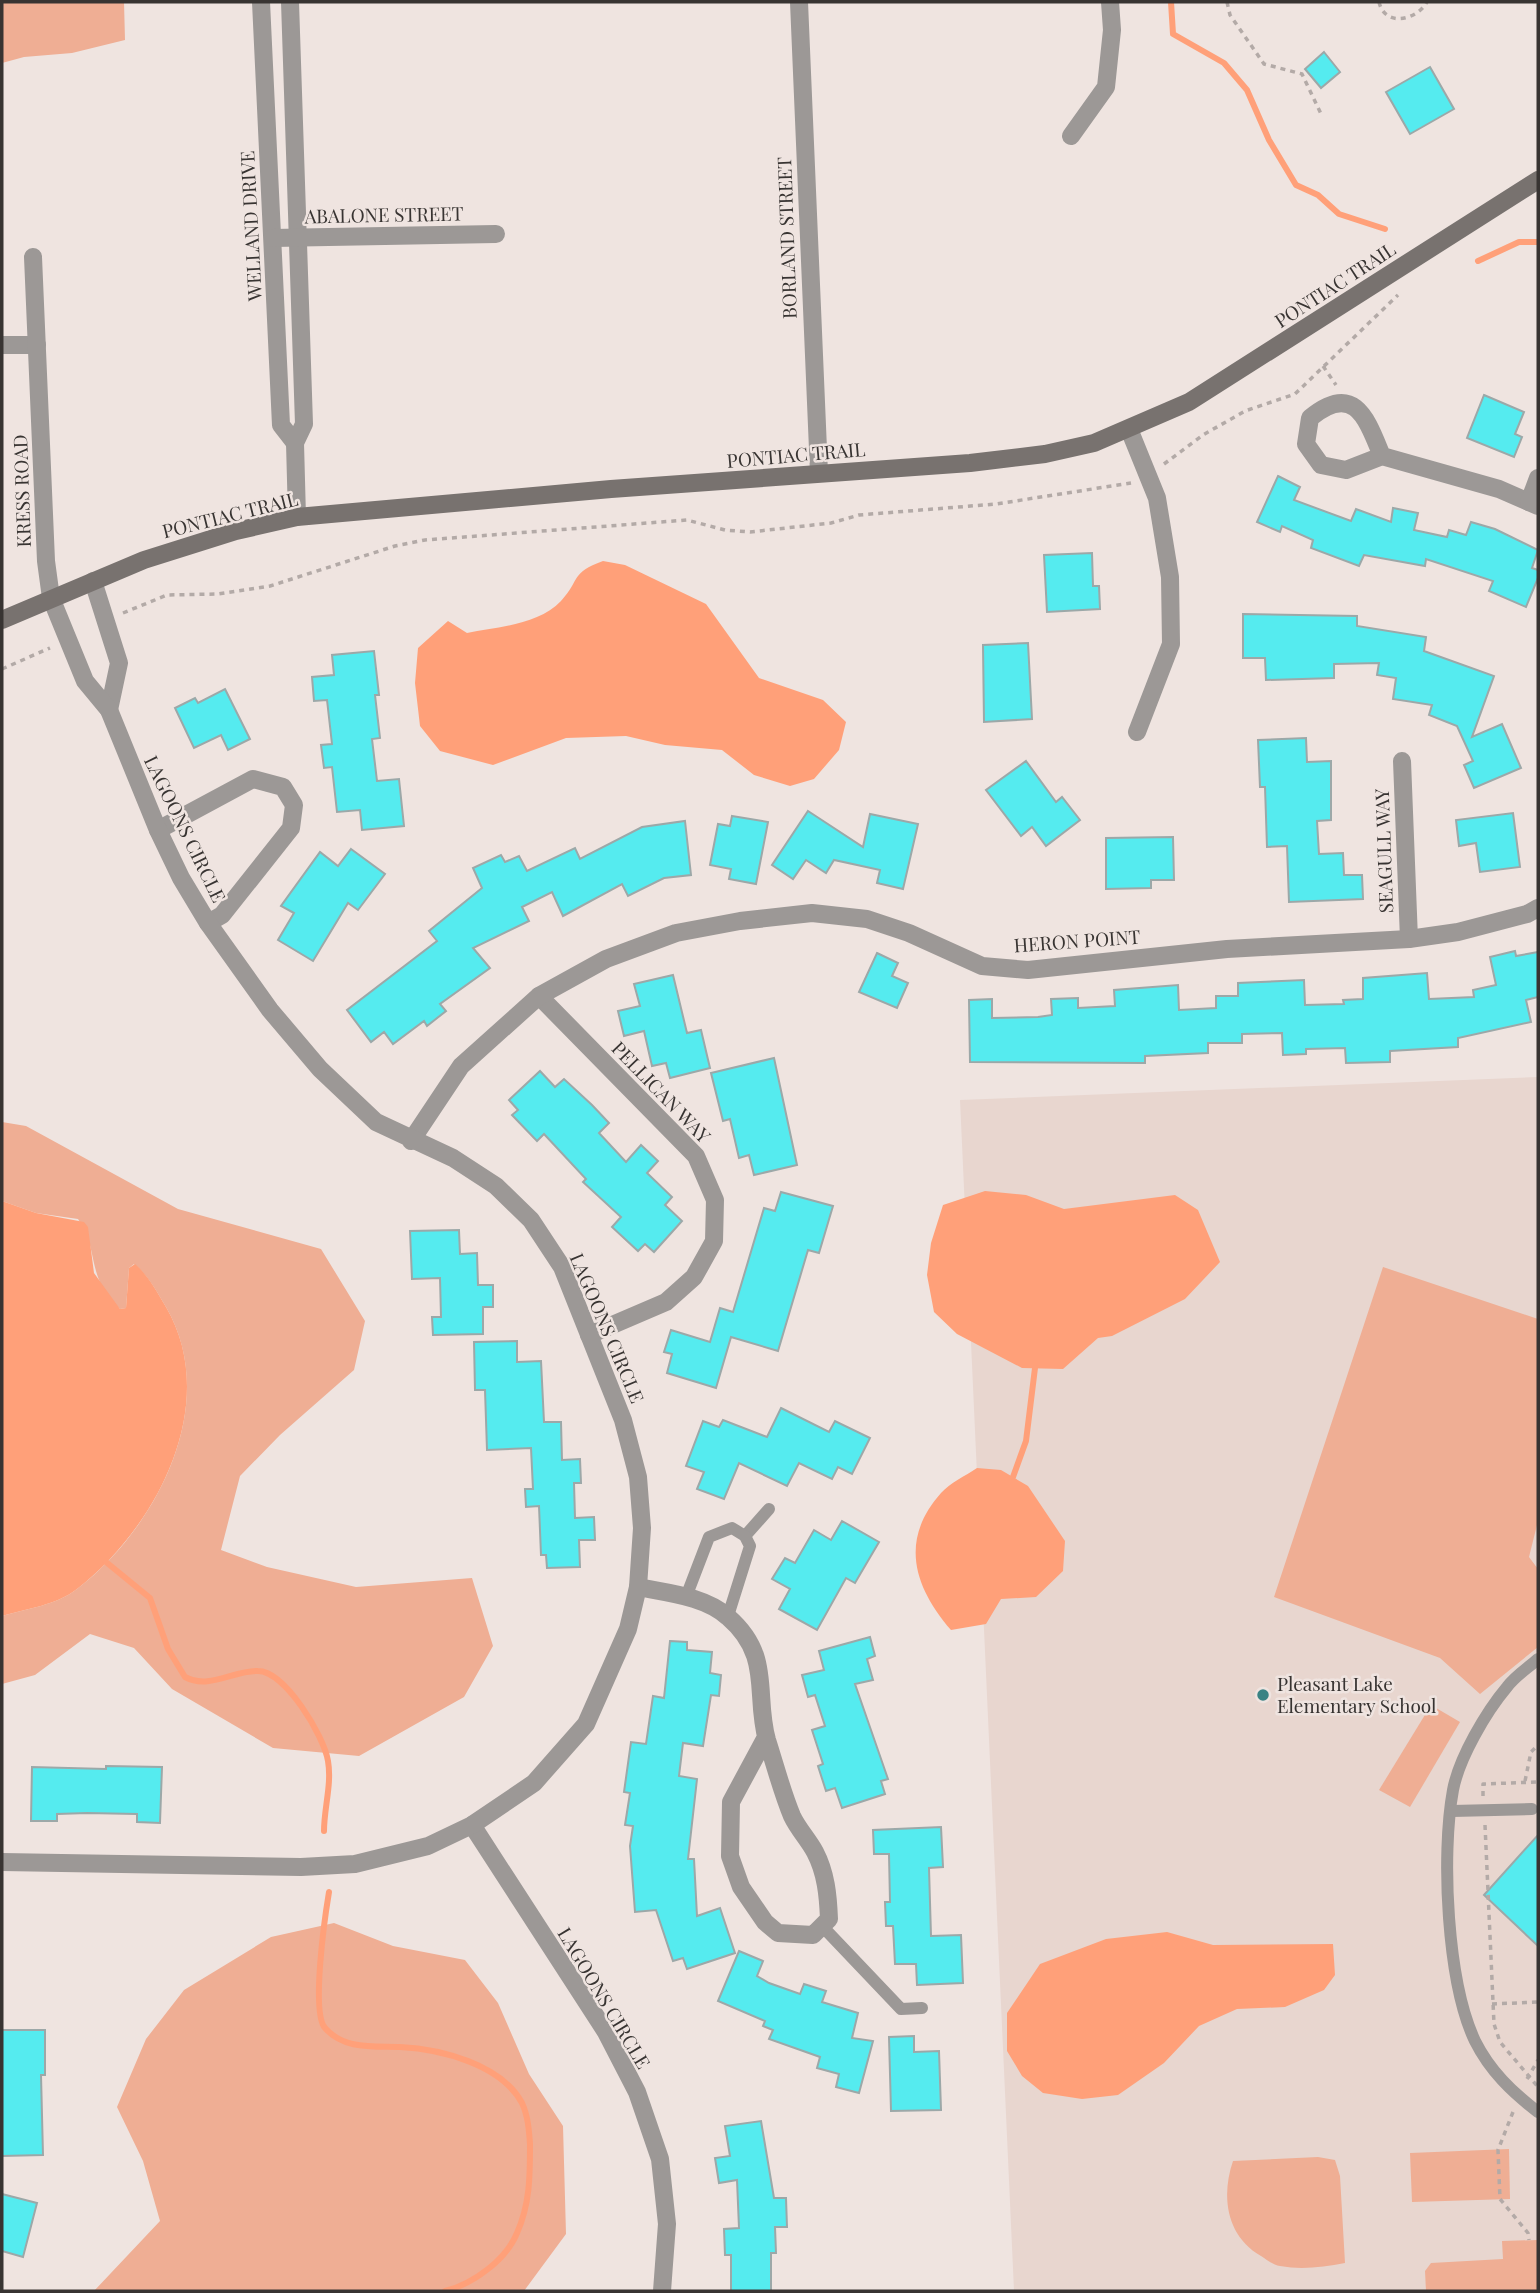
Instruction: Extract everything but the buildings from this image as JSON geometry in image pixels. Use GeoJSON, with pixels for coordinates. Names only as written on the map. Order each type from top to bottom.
{"type":"FeatureCollection","features":[{"type":"Feature","properties":{"kind":"main road","name":"PONTIAC TRAIL"},"geometry":{"type":"LineString","coordinates":[[2,620],[187,545],[297,517],[819,473],[970,463],[1045,454],[1094,443],[1189,402],[1538,180]]}},
{"type":"Feature","properties":{"kind":"street","name":"WELLAND DRIVE"},"geometry":{"type":"LineString","coordinates":[[261,2],[281,425],[295,443]]}},
{"type":"Feature","properties":{"kind":"street","name":"WELLAND DRIVE"},"geometry":{"type":"LineString","coordinates":[[290,2],[300,237],[304,424],[295,443],[297,517]]}},
{"type":"Feature","properties":{"kind":"street","name":"BORLAND STREET"},"geometry":{"type":"LineString","coordinates":[[800,2],[819,473]]}},
{"type":"Feature","properties":{"kind":"street"},"geometry":{"type":"LineString","coordinates":[[1071,136],[1106,87],[1112,30],[1110,2]]}},
{"type":"Feature","properties":{"kind":"street","name":"ABALONE STREET"},"geometry":{"type":"LineString","coordinates":[[273,238],[496,234]]}},
{"type":"Feature","properties":{"kind":"street","name":"KRESS ROAD"},"geometry":{"type":"LineString","coordinates":[[33,257],[46,561],[51,598]]}},
{"type":"Feature","properties":{"kind":"street"},"geometry":{"type":"LineString","coordinates":[[2,345],[37,345]]}},
{"type":"Feature","properties":{"kind":"street"},"geometry":{"type":"LineString","coordinates":[[1382,456],[1364,414],[1354,407],[1338,404],[1323,407],[1310,418],[1307,444],[1321,465],[1346,470],[1382,456],[1499,489],[1534,504],[1538,478]]}},
{"type":"Feature","properties":{"kind":"street"},"geometry":{"type":"LineString","coordinates":[[1129,429],[1157,498],[1170,577],[1171,644],[1137,732]]}},
{"type":"Feature","properties":{"kind":"street"},"geometry":{"type":"LineString","coordinates":[[93,581],[120,663],[109,710]]}},
{"type":"Feature","properties":{"kind":"street","name":"LAGOONS CIRCLE"},"geometry":{"type":"LineString","coordinates":[[2,1862],[302,1867],[355,1864],[428,1846],[472,1825],[534,1783],[586,1724],[628,1629],[638,1587],[642,1528],[638,1477],[623,1420],[562,1268],[531,1220],[496,1186],[453,1158],[411,1141],[376,1122],[320,1069],[270,1010],[208,923],[158,830],[109,710],[85,681],[51,598]]}},
{"type":"Feature","properties":{"kind":"street","name":"SEAGULL WAY"},"geometry":{"type":"LineString","coordinates":[[1402,761],[1409,939]]}},
{"type":"Feature","properties":{"kind":"street"},"geometry":{"type":"LineString","coordinates":[[158,830],[253,779],[283,787],[294,805],[295,819],[279,846],[222,915],[208,923]]}},
{"type":"Feature","properties":{"kind":"street","name":"HERON POINT"},"geometry":{"type":"LineString","coordinates":[[411,1141],[461,1066],[539,996],[606,959],[676,933],[740,921],[812,914],[867,919],[908,933],[982,966],[1028,970],[1227,949],[1409,939],[1458,932],[1528,914],[1538,908]]}},
{"type":"Feature","properties":{"kind":"street","name":"PELLICAN WAY"},"geometry":{"type":"LineString","coordinates":[[539,996],[696,1156],[715,1200],[713,1241],[694,1277],[666,1302],[589,1335]]}},
{"type":"Feature","properties":{"kind":"street"},"geometry":{"type":"LineString","coordinates":[[638,1587],[686,1597],[728,1616],[754,1653],[762,1677],[766,1737],[793,1817],[814,1851],[824,1874],[829,1919],[813,1935],[778,1933],[765,1922],[741,1887],[730,1856],[731,1802],[766,1737]]}},
{"type":"Feature","properties":{"kind":"street","name":"LAGOONS CIRCLE"},"geometry":{"type":"LineString","coordinates":[[472,1825],[606,2032],[637,2092],[660,2159],[667,2224],[662,2291]]}},
{"type":"Feature","properties":{"kind":"lane"},"geometry":{"type":"LineString","coordinates":[[745,1536],[769,1509]]}},
{"type":"Feature","properties":{"kind":"lane"},"geometry":{"type":"LineString","coordinates":[[686,1597],[709,1537],[732,1528],[745,1536],[750,1546],[728,1616]]}},
{"type":"Feature","properties":{"kind":"lane"},"geometry":{"type":"LineString","coordinates":[[1538,1659],[1507,1686],[1474,1737],[1453,1789],[1447,1895],[1460,1997],[1475,2041],[1500,2080],[1538,2112]]}},
{"type":"Feature","properties":{"kind":"lane"},"geometry":{"type":"LineString","coordinates":[[1452,1811],[1532,1809]]}},
{"type":"Feature","properties":{"kind":"lane"},"geometry":{"type":"LineString","coordinates":[[823,1927],[901,2009],[922,2008]]}},
{"type":"Feature","properties":{"kind":"path"},"geometry":{"type":"LineString","coordinates":[[1227,2],[1230,15],[1264,64],[1302,74],[1322,116]]}},
{"type":"Feature","properties":{"kind":"path"},"geometry":{"type":"LineString","coordinates":[[1379,2],[1389,18],[1404,20],[1420,11],[1427,2]]}},
{"type":"Feature","properties":{"kind":"path"},"geometry":{"type":"LineString","coordinates":[[1524,1783],[1531,1752],[1538,1745]]}},
{"type":"Feature","properties":{"kind":"path"},"geometry":{"type":"LineString","coordinates":[[1538,1782],[1483,1784],[1492,2004],[1500,2042],[1538,2087]]}},
{"type":"Feature","properties":{"kind":"path"},"geometry":{"type":"LineString","coordinates":[[1492,2004],[1538,2001]]}},
{"type":"Feature","properties":{"kind":"path"},"geometry":{"type":"LineString","coordinates":[[1529,2240],[1528,2233],[1500,2199],[1498,2150],[1519,2097],[1538,2060]]}},
{"type":"Feature","properties":{"kind":"shaded area"},"geometry":{"type":"Polygon","coordinates":[[[2,2],[124,2],[125,40],[72,53],[24,57],[2,63],[2,2]]]}},
{"type":"Feature","properties":{"kind":"shaded area"},"geometry":{"type":"Polygon","coordinates":[[[603,561],[625,565],[706,604],[759,678],[823,700],[846,722],[839,750],[814,779],[790,786],[754,775],[722,750],[665,745],[626,736],[566,738],[493,765],[440,751],[420,726],[415,683],[418,648],[448,621],[467,633],[517,624],[541,615],[561,601],[580,573],[603,561]]]}},
{"type":"Feature","properties":{"kind":"shaded area","name":"Pleasant Lake Elementary School"},"geometry":{"type":"Polygon","coordinates":[[[1538,1077],[1538,2291],[1014,2291],[960,1100],[1538,1077]]]}},
{"type":"Feature","properties":{"kind":"shaded area"},"geometry":{"type":"Polygon","coordinates":[[[2,1122],[26,1126],[178,1209],[321,1249],[365,1321],[354,1370],[280,1435],[240,1476],[221,1550],[267,1567],[356,1587],[472,1578],[493,1646],[464,1697],[359,1756],[273,1748],[172,1689],[134,1648],[90,1634],[35,1675],[2,1684],[2,1616],[51,1603],[77,1589],[106,1563],[133,1533],[155,1498],[172,1461],[184,1422],[187,1383],[182,1344],[166,1307],[139,1268],[134,1264],[129,1268],[126,1308],[120,1309],[102,1286],[89,1241],[78,1219],[36,1213],[2,1201],[2,1122]]]}},
{"type":"Feature","properties":{"kind":"shaded area"},"geometry":{"type":"Polygon","coordinates":[[[985,1191],[1026,1195],[1064,1209],[1175,1195],[1198,1210],[1220,1262],[1185,1299],[1112,1336],[1098,1338],[1063,1369],[1022,1368],[957,1334],[934,1312],[927,1275],[931,1243],[943,1205],[985,1191]]]}},
{"type":"Feature","properties":{"kind":"shaded area"},"geometry":{"type":"Polygon","coordinates":[[[2,1201],[36,1213],[84,1222],[88,1227],[94,1273],[120,1309],[126,1308],[129,1268],[135,1264],[140,1268],[166,1307],[182,1344],[187,1383],[184,1422],[172,1461],[155,1498],[133,1532],[106,1563],[77,1589],[51,1603],[2,1616],[2,1201]]]}},
{"type":"Feature","properties":{"kind":"shaded area"},"geometry":{"type":"Polygon","coordinates":[[[1383,1267],[1538,1319],[1538,1521],[1529,1557],[1538,1569],[1538,1647],[1480,1694],[1440,1658],[1274,1597],[1383,1267]]]}},
{"type":"Feature","properties":{"kind":"shaded area"},"geometry":{"type":"Polygon","coordinates":[[[977,1468],[1001,1470],[1028,1486],[1065,1541],[1063,1571],[1036,1597],[1001,1599],[986,1624],[951,1630],[928,1597],[916,1563],[916,1546],[928,1511],[941,1493],[977,1468]]]}},
{"type":"Feature","properties":{"kind":"shaded area"},"geometry":{"type":"Polygon","coordinates":[[[1431,1705],[1460,1722],[1410,1807],[1379,1790],[1431,1705]]]}},
{"type":"Feature","properties":{"kind":"shaded area"},"geometry":{"type":"Polygon","coordinates":[[[334,1923],[393,1946],[465,1960],[498,2003],[529,2074],[563,2126],[566,2234],[524,2291],[94,2291],[160,2221],[143,2161],[117,2107],[146,2039],[184,1990],[271,1937],[334,1923]]]}},
{"type":"Feature","properties":{"kind":"shaded area"},"geometry":{"type":"Polygon","coordinates":[[[1167,1932],[1213,1945],[1333,1944],[1335,1975],[1324,1990],[1285,2007],[1237,2009],[1199,2026],[1164,2063],[1118,2095],[1082,2099],[1043,2093],[1022,2076],[1007,2051],[1007,2013],[1040,1964],[1106,1939],[1167,1932]]]}},
{"type":"Feature","properties":{"kind":"shaded area"},"geometry":{"type":"Polygon","coordinates":[[[1509,2149],[1510,2199],[1412,2202],[1410,2153],[1509,2149]]]}},
{"type":"Feature","properties":{"kind":"shaded area"},"geometry":{"type":"Polygon","coordinates":[[[1318,2157],[1335,2160],[1340,2176],[1345,2263],[1304,2268],[1275,2265],[1249,2248],[1240,2238],[1229,2214],[1227,2188],[1233,2161],[1318,2157]]]}},
{"type":"Feature","properties":{"kind":"shaded area"},"geometry":{"type":"Polygon","coordinates":[[[1538,2240],[1538,2291],[1426,2291],[1425,2271],[1431,2263],[1503,2259],[1502,2241],[1538,2240]]]}},
{"type":"Feature","properties":{"kind":"waterway"},"geometry":{"type":"LineString","coordinates":[[1171,2],[1173,34],[1224,63],[1247,90],[1269,140],[1296,185],[1318,195],[1339,214],[1385,229]]}},
{"type":"Feature","properties":{"kind":"waterway"},"geometry":{"type":"LineString","coordinates":[[1478,261],[1519,242],[1538,242]]}},
{"type":"Feature","properties":{"kind":"waterway"},"geometry":{"type":"LineString","coordinates":[[1013,1477],[1026,1441],[1035,1368]]}},
{"type":"Feature","properties":{"kind":"waterway"},"geometry":{"type":"LineString","coordinates":[[106,1562],[150,1598],[168,1649],[185,1677],[212,1681],[258,1671],[269,1674],[291,1693],[319,1736],[328,1761],[324,1831]]}},
{"type":"Feature","properties":{"kind":"waterway"},"geometry":{"type":"LineString","coordinates":[[329,1892],[319,1984],[321,2019],[325,2028],[350,2043],[416,2048],[468,2061],[500,2078],[512,2089],[526,2113],[530,2144],[529,2179],[525,2211],[517,2233],[505,2252],[487,2270],[467,2283],[445,2291]]}},
{"type":"Feature","properties":{"kind":"place","name":"Pleasant Lake Elementary School"},"geometry":{"type":"Point","coordinates":[1263,1695]}}]}
